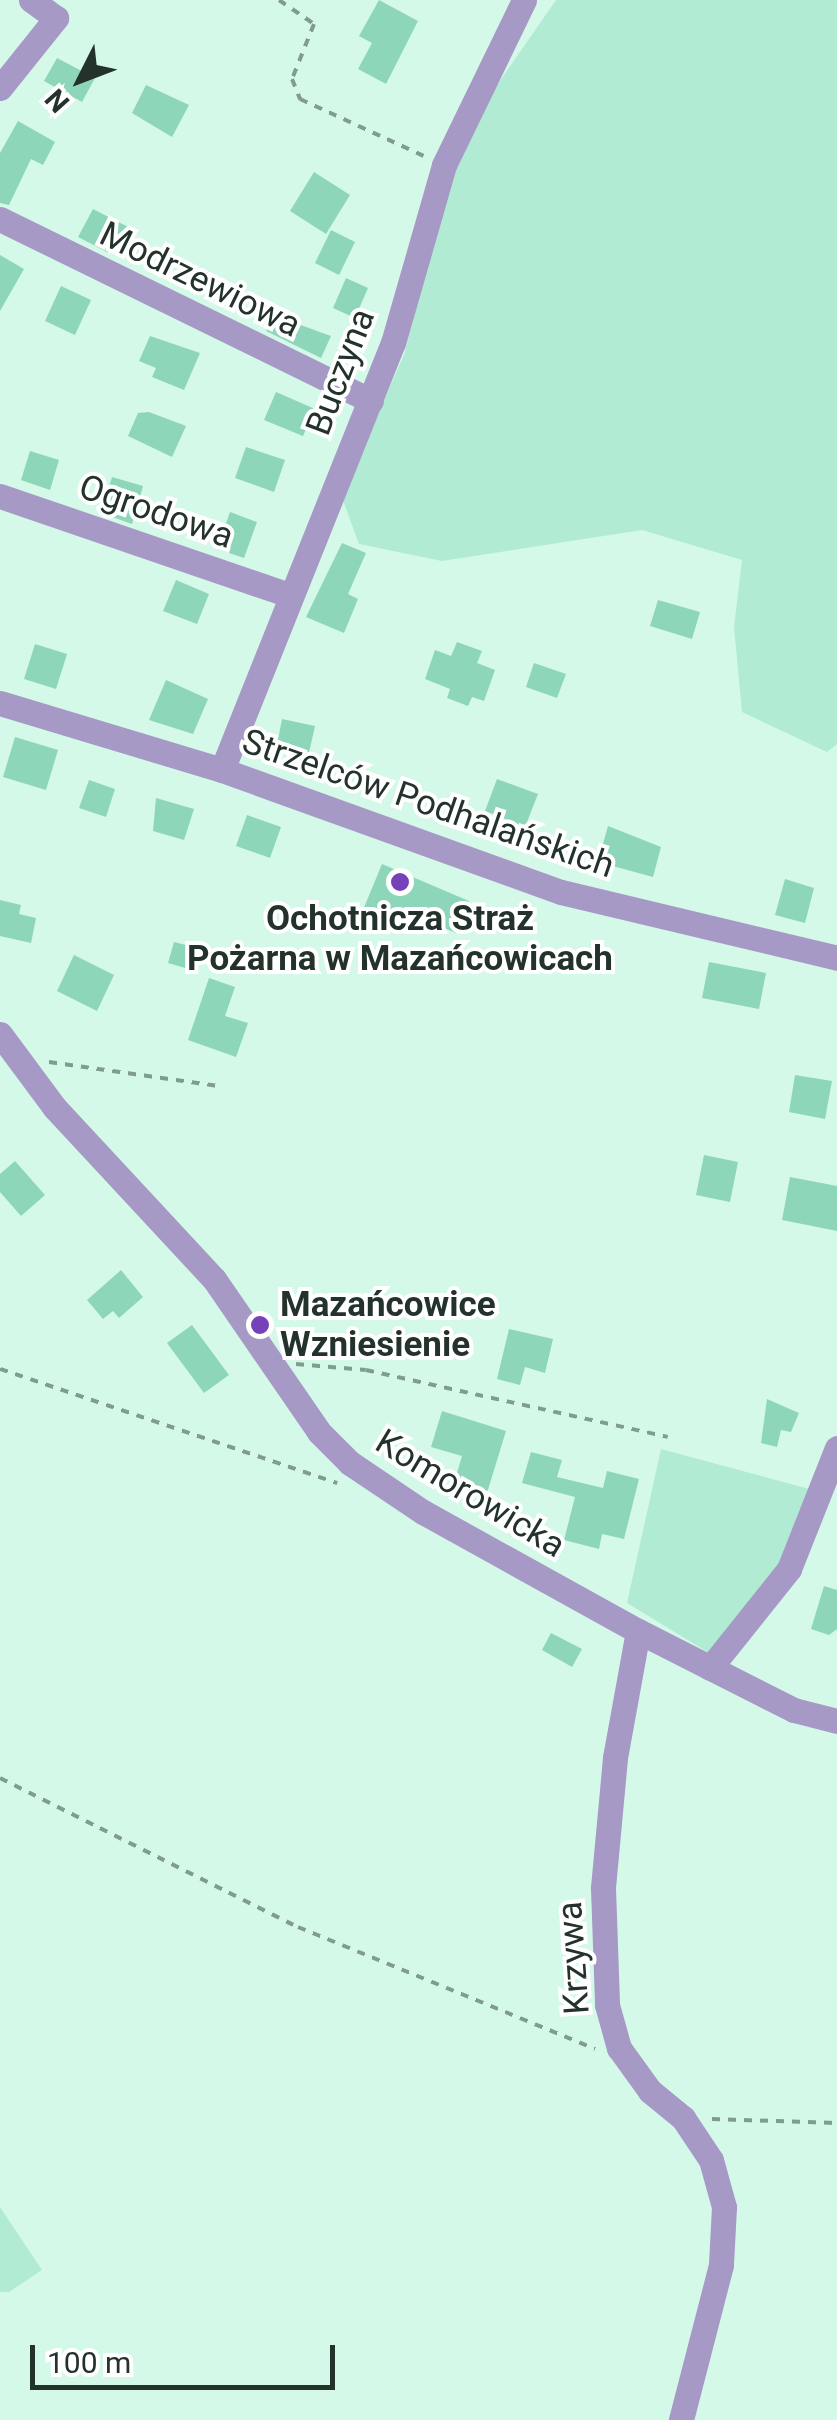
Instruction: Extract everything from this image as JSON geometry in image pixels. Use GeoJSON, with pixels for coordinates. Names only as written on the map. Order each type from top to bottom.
{"type":"FeatureCollection","features":[{"type":"Feature","properties":{"kind":"street"},"geometry":{"type":"LineString","coordinates":[[0,88],[56,18],[31,0]]}},
{"type":"Feature","properties":{"kind":"street","name":"Buczyna"},"geometry":{"type":"LineString","coordinates":[[222,770],[289,594],[372,401],[444,165],[524,0]]}},
{"type":"Feature","properties":{"kind":"street","name":"Modrzewiowa"},"geometry":{"type":"LineString","coordinates":[[0,218],[372,401]]}},
{"type":"Feature","properties":{"kind":"street","name":"Ogrodowa"},"geometry":{"type":"LineString","coordinates":[[0,496],[289,594]]}},
{"type":"Feature","properties":{"kind":"street","name":"Strzelców Podhalańskich"},"geometry":{"type":"LineString","coordinates":[[0,703],[222,770],[560,892],[837,958]]}},
{"type":"Feature","properties":{"kind":"street","name":"Komorowicka"},"geometry":{"type":"LineString","coordinates":[[0,1034],[15,1057],[214,1279],[319,1432],[350,1463],[423,1512],[638,1632],[794,1710],[837,1721]]}},
{"type":"Feature","properties":{"kind":"street"},"geometry":{"type":"LineString","coordinates":[[710,1668],[789,1569],[837,1448]]}},
{"type":"Feature","properties":{"kind":"street","name":"Krzywa"},"geometry":{"type":"LineString","coordinates":[[638,1632],[615,1758],[603,1888],[608,2004],[620,2048],[650,2092],[683,2118],[712,2160],[724,2207],[721,2265],[681,2420]]}},
{"type":"Feature","properties":{"kind":"path"},"geometry":{"type":"LineString","coordinates":[[279,0],[314,24],[292,79],[300,99],[444,165]]}},
{"type":"Feature","properties":{"kind":"path"},"geometry":{"type":"LineString","coordinates":[[15,1057],[218,1086]]}},
{"type":"Feature","properties":{"kind":"path"},"geometry":{"type":"LineString","coordinates":[[278,1372],[302,1361],[366,1370],[668,1437]]}},
{"type":"Feature","properties":{"kind":"path"},"geometry":{"type":"LineString","coordinates":[[0,1369],[350,1487]]}},
{"type":"Feature","properties":{"kind":"path"},"geometry":{"type":"LineString","coordinates":[[0,1778],[433,1988],[589,2049],[620,2048]]}},
{"type":"Feature","properties":{"kind":"path"},"geometry":{"type":"LineString","coordinates":[[683,2118],[837,2122]]}},
{"type":"Feature","properties":{"kind":"green space"},"geometry":{"type":"Polygon","coordinates":[[[556,0],[837,0],[837,744],[827,752],[742,712],[734,627],[742,560],[642,530],[442,561],[359,544],[341,495],[404,355],[451,175],[472,121],[556,0]]]}},
{"type":"Feature","properties":{"kind":"green space"},"geometry":{"type":"Polygon","coordinates":[[[661,1449],[813,1490],[779,1564],[709,1653],[627,1603],[661,1449]]]}},
{"type":"Feature","properties":{"kind":"green space"},"geometry":{"type":"Polygon","coordinates":[[[0,2207],[42,2270],[9,2292],[0,2292],[0,2207]]]}},
{"type":"Feature","properties":{"kind":"building"},"geometry":{"type":"Polygon","coordinates":[[[379,0],[418,21],[386,84],[358,69],[372,43],[359,36],[379,0]]]}},
{"type":"Feature","properties":{"kind":"building"},"geometry":{"type":"Polygon","coordinates":[[[57,58],[95,78],[82,102],[44,81],[57,58]]]}},
{"type":"Feature","properties":{"kind":"building"},"geometry":{"type":"Polygon","coordinates":[[[146,85],[189,105],[172,137],[132,113],[146,85]]]}},
{"type":"Feature","properties":{"kind":"building"},"geometry":{"type":"Polygon","coordinates":[[[18,121],[55,142],[43,165],[31,159],[9,205],[0,203],[0,153],[18,121]]]}},
{"type":"Feature","properties":{"kind":"building"},"geometry":{"type":"Polygon","coordinates":[[[314,172],[350,195],[326,234],[290,211],[314,172]]]}},
{"type":"Feature","properties":{"kind":"building"},"geometry":{"type":"Polygon","coordinates":[[[93,209],[136,231],[126,250],[114,243],[109,253],[78,237],[93,209]]]}},
{"type":"Feature","properties":{"kind":"building"},"geometry":{"type":"Polygon","coordinates":[[[331,230],[355,242],[339,275],[315,263],[331,230]]]}},
{"type":"Feature","properties":{"kind":"building"},"geometry":{"type":"Polygon","coordinates":[[[0,255],[24,269],[0,311],[0,255]]]}},
{"type":"Feature","properties":{"kind":"building"},"geometry":{"type":"Polygon","coordinates":[[[346,278],[368,288],[355,318],[333,308],[346,278]]]}},
{"type":"Feature","properties":{"kind":"building"},"geometry":{"type":"Polygon","coordinates":[[[61,286],[91,300],[75,335],[45,321],[61,286]]]}},
{"type":"Feature","properties":{"kind":"building"},"geometry":{"type":"Polygon","coordinates":[[[273,315],[331,336],[321,358],[266,331],[273,315]]]}},
{"type":"Feature","properties":{"kind":"building"},"geometry":{"type":"Polygon","coordinates":[[[150,336],[200,353],[184,390],[152,377],[156,368],[139,361],[150,336]]]}},
{"type":"Feature","properties":{"kind":"building"},"geometry":{"type":"Polygon","coordinates":[[[276,392],[315,409],[303,436],[264,420],[276,392]]]}},
{"type":"Feature","properties":{"kind":"building"},"geometry":{"type":"Polygon","coordinates":[[[149,412],[186,426],[172,457],[128,436],[138,413],[149,412]]]}},
{"type":"Feature","properties":{"kind":"building"},"geometry":{"type":"Polygon","coordinates":[[[246,447],[285,460],[274,492],[235,478],[246,447]]]}},
{"type":"Feature","properties":{"kind":"building"},"geometry":{"type":"Polygon","coordinates":[[[30,451],[59,460],[50,490],[21,480],[30,451]]]}},
{"type":"Feature","properties":{"kind":"building"},"geometry":{"type":"Polygon","coordinates":[[[112,477],[143,486],[132,524],[101,513],[112,477]]]}},
{"type":"Feature","properties":{"kind":"building"},"geometry":{"type":"Polygon","coordinates":[[[230,512],[257,522],[244,558],[217,549],[230,512]]]}},
{"type":"Feature","properties":{"kind":"building"},"geometry":{"type":"Polygon","coordinates":[[[342,543],[366,553],[348,594],[358,599],[344,633],[306,617],[342,543]]]}},
{"type":"Feature","properties":{"kind":"building"},"geometry":{"type":"Polygon","coordinates":[[[176,580],[209,594],[197,624],[163,611],[176,580]]]}},
{"type":"Feature","properties":{"kind":"building"},"geometry":{"type":"Polygon","coordinates":[[[658,600],[700,612],[692,639],[650,626],[658,600]]]}},
{"type":"Feature","properties":{"kind":"building"},"geometry":{"type":"Polygon","coordinates":[[[457,642],[482,651],[477,663],[495,670],[484,701],[472,697],[468,706],[447,698],[450,689],[425,679],[435,650],[451,656],[457,642]]]}},
{"type":"Feature","properties":{"kind":"building"},"geometry":{"type":"Polygon","coordinates":[[[35,644],[67,654],[56,689],[24,679],[35,644]]]}},
{"type":"Feature","properties":{"kind":"building"},"geometry":{"type":"Polygon","coordinates":[[[534,663],[566,674],[557,698],[526,687],[534,663]]]}},
{"type":"Feature","properties":{"kind":"building"},"geometry":{"type":"Polygon","coordinates":[[[166,680],[208,699],[193,734],[149,720],[166,680]]]}},
{"type":"Feature","properties":{"kind":"building"},"geometry":{"type":"Polygon","coordinates":[[[282,719],[315,726],[308,757],[276,750],[282,719]]]}},
{"type":"Feature","properties":{"kind":"building"},"geometry":{"type":"Polygon","coordinates":[[[15,737],[58,750],[46,790],[3,777],[15,737]]]}},
{"type":"Feature","properties":{"kind":"building"},"geometry":{"type":"Polygon","coordinates":[[[497,779],[538,794],[525,827],[485,811],[497,779]]]}},
{"type":"Feature","properties":{"kind":"building"},"geometry":{"type":"Polygon","coordinates":[[[89,780],[115,789],[106,817],[79,808],[89,780]]]}},
{"type":"Feature","properties":{"kind":"building"},"geometry":{"type":"Polygon","coordinates":[[[156,798],[194,809],[184,840],[153,831],[156,798]]]}},
{"type":"Feature","properties":{"kind":"building"},"geometry":{"type":"Polygon","coordinates":[[[247,815],[281,827],[270,858],[236,846],[247,815]]]}},
{"type":"Feature","properties":{"kind":"building"},"geometry":{"type":"Polygon","coordinates":[[[608,826],[661,847],[653,877],[598,862],[608,826]]]}},
{"type":"Feature","properties":{"kind":"building","name":"Ochotnicza Straż Pożarna w Mazańcowicach"},"geometry":{"type":"Polygon","coordinates":[[[382,864],[469,901],[456,933],[422,919],[416,932],[363,910],[382,864]]]}},
{"type":"Feature","properties":{"kind":"building"},"geometry":{"type":"Polygon","coordinates":[[[785,879],[814,888],[805,923],[775,915],[785,879]]]}},
{"type":"Feature","properties":{"kind":"building"},"geometry":{"type":"Polygon","coordinates":[[[0,900],[21,905],[19,914],[36,918],[31,943],[0,936],[0,900]]]}},
{"type":"Feature","properties":{"kind":"building"},"geometry":{"type":"Polygon","coordinates":[[[174,942],[198,948],[192,970],[168,963],[174,942]]]}},
{"type":"Feature","properties":{"kind":"building"},"geometry":{"type":"Polygon","coordinates":[[[74,955],[114,975],[97,1011],[57,991],[74,955]]]}},
{"type":"Feature","properties":{"kind":"building"},"geometry":{"type":"Polygon","coordinates":[[[709,962],[766,973],[759,1009],[702,998],[709,962]]]}},
{"type":"Feature","properties":{"kind":"building"},"geometry":{"type":"Polygon","coordinates":[[[209,978],[235,987],[225,1016],[248,1023],[236,1057],[188,1040],[209,978]]]}},
{"type":"Feature","properties":{"kind":"building"},"geometry":{"type":"Polygon","coordinates":[[[795,1075],[832,1081],[825,1119],[789,1112],[795,1075]]]}},
{"type":"Feature","properties":{"kind":"building"},"geometry":{"type":"Polygon","coordinates":[[[704,1155],[738,1162],[730,1202],[696,1195],[704,1155]]]}},
{"type":"Feature","properties":{"kind":"building"},"geometry":{"type":"Polygon","coordinates":[[[15,1161],[45,1195],[21,1216],[0,1192],[0,1174],[15,1161]]]}},
{"type":"Feature","properties":{"kind":"building"},"geometry":{"type":"Polygon","coordinates":[[[790,1177],[837,1186],[837,1231],[782,1220],[790,1177]]]}},
{"type":"Feature","properties":{"kind":"building"},"geometry":{"type":"Polygon","coordinates":[[[121,1270],[143,1297],[119,1318],[113,1311],[103,1319],[87,1300],[121,1270]]]}},
{"type":"Feature","properties":{"kind":"building"},"geometry":{"type":"Polygon","coordinates":[[[192,1325],[229,1375],[204,1393],[167,1343],[192,1325]]]}},
{"type":"Feature","properties":{"kind":"building"},"geometry":{"type":"Polygon","coordinates":[[[509,1329],[553,1339],[545,1373],[525,1367],[520,1385],[497,1379],[509,1329]]]}},
{"type":"Feature","properties":{"kind":"building"},"geometry":{"type":"Polygon","coordinates":[[[767,1399],[799,1413],[791,1432],[781,1430],[777,1447],[761,1443],[767,1399]]]}},
{"type":"Feature","properties":{"kind":"building"},"geometry":{"type":"Polygon","coordinates":[[[442,1411],[506,1431],[487,1493],[454,1483],[462,1456],[431,1447],[442,1411]]]}},
{"type":"Feature","properties":{"kind":"building"},"geometry":{"type":"Polygon","coordinates":[[[531,1452],[562,1460],[557,1477],[603,1488],[607,1471],[639,1479],[624,1539],[602,1534],[599,1549],[564,1540],[575,1497],[522,1483],[531,1452]]]}},
{"type":"Feature","properties":{"kind":"building"},"geometry":{"type":"Polygon","coordinates":[[[824,1586],[837,1590],[837,1629],[829,1635],[811,1629],[824,1586]]]}},
{"type":"Feature","properties":{"kind":"building"},"geometry":{"type":"Polygon","coordinates":[[[551,1633],[582,1649],[572,1667],[542,1650],[551,1633]]]}},
{"type":"Feature","properties":{"kind":"place","name":"Ochotnicza Straż Pożarna w Mazańcowicach"},"geometry":{"type":"Point","coordinates":[400,882]}},
{"type":"Feature","properties":{"kind":"place","name":"Mazańcowice Wzniesienie"},"geometry":{"type":"Point","coordinates":[260,1325]}}]}
